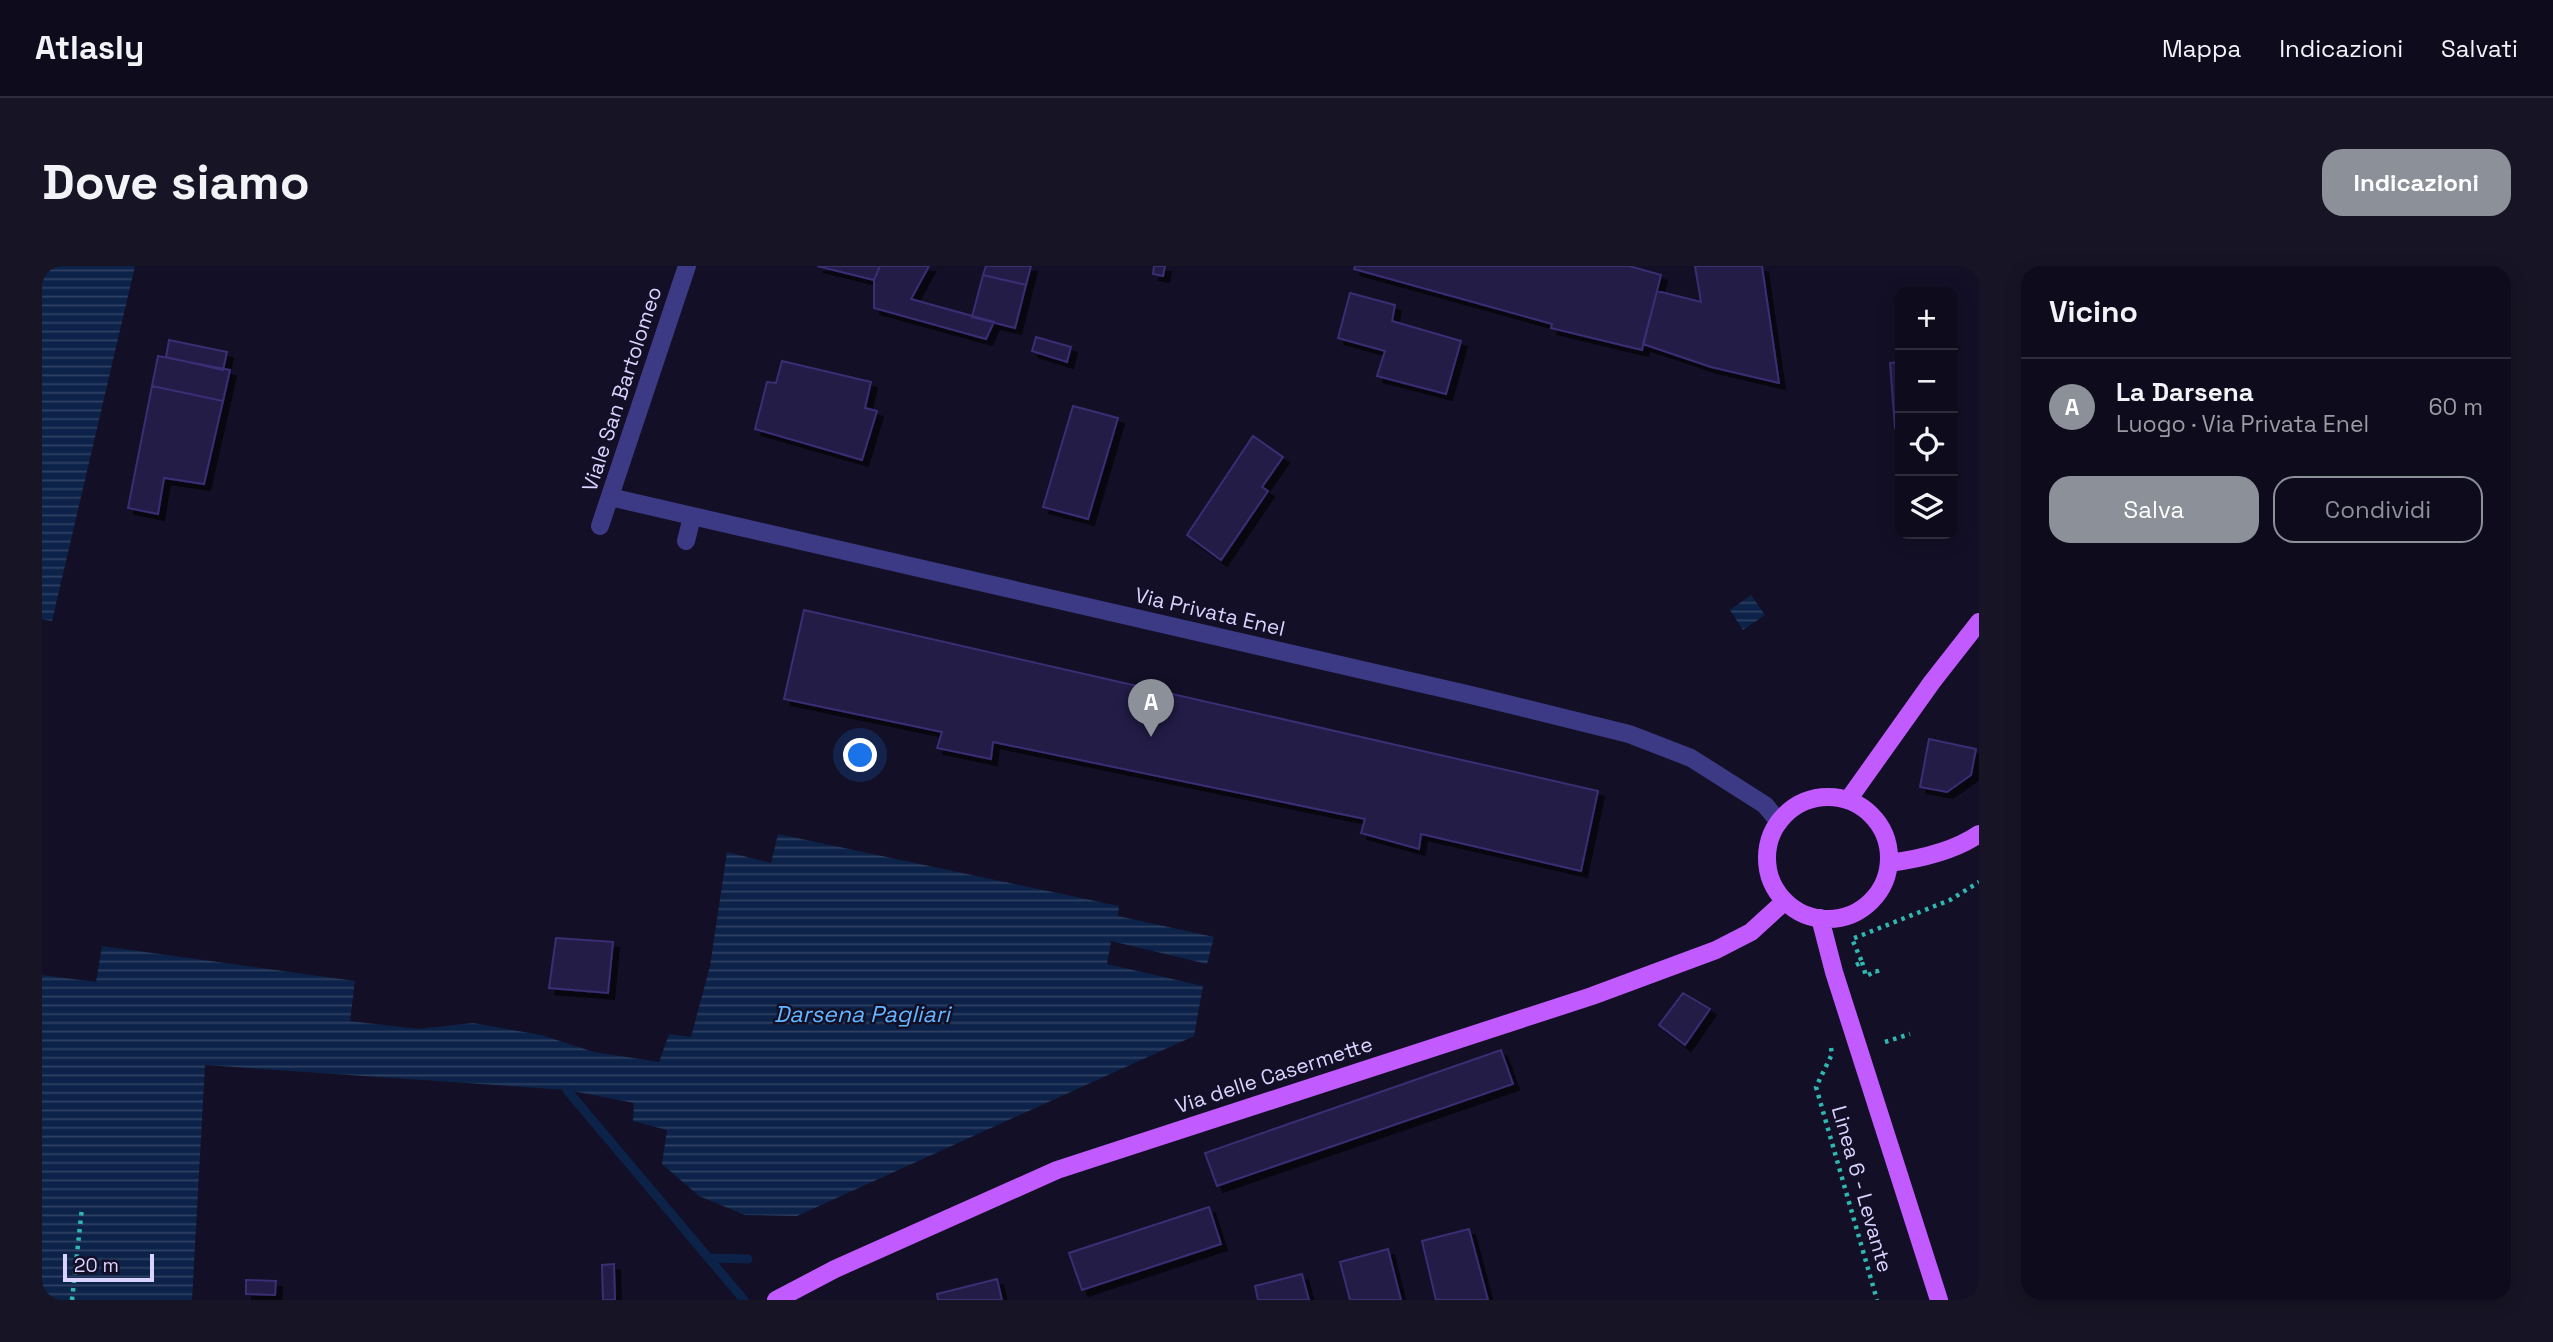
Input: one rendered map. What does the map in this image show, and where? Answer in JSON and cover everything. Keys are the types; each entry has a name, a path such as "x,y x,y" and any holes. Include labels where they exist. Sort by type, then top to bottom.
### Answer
{"main road":[{"path":"1848,800 1932,682 1979,622"},
{"path":"1829,797 1848,800 1866,810 1880,825 1887,844 1889,863 1884,882 1874,899 1858,911 1840,918 1820,918 1801,913 1786,901 1768,871 1769,845 1779,822 1793,808 1810,800 1829,797"},
{"path":"1889,863 1929,856 1965,844 1979,834"},
{"name":"Via delle Casermette","path":"776,1300 835,1269 1057,1170 1584,997 1716,950 1751,932 1786,901"},
{"path":"1820,918 1834,972 1939,1300"}],"street":[{"name":"Viale San Bartolomeo","path":"600,526 687,266"},
{"name":"Via Privata Enel","path":"610,497 1471,695 1629,734 1697,762 1765,805 1779,822"},
{"path":"686,541 692,517"}],"path":[{"path":"1878,975 1877,971 1866,976 1852,939 1950,900 1979,882"},
{"path":"1854,966 1862,962"},
{"path":"1893,1032 1894,1039"},
{"path":"1885,1042 1910,1034"},
{"name":"Linea 6 - Levante","path":"1831,1047 1832,1054 1816,1087 1877,1300"},
{"path":"72,1300 82,1208"}],"water":[{"path":"42,266 135,266 52,621 42,619"},
{"path":"1751,595 1765,615 1743,630 1730,610"},
{"name":"Darsena Pagliari","path":"778,834 1119,906 1118,916 1214,937 1207,964 1111,941 1107,964 1203,986 1194,1036 797,1216 745,1215 699,1196 662,1164 667,1130 633,1121 634,1103 567,1090 205,1065 192,1300 42,1300 42,975 96,982 102,946 355,981 350,1021 418,1029 473,1023 541,1035 594,1052 659,1062 669,1034 691,1037 710,966 727,852 771,863"}],"building":[{"path":"817,266 880,266 874,280"},
{"path":"880,266 929,266 911,299 994,322 986,339 874,308 874,280"},
{"path":"986,266 1031,266 1026,285 983,275"},
{"path":"1154,266 1165,266 1163,276 1153,274"},
{"path":"1355,266 1629,266 1661,275 1642,350 1551,328 1552,324 1354,269"},
{"path":"1695,266 1762,266 1779,383 1711,367 1643,344 1657,291 1701,302"},
{"path":"983,275 1026,285 1015,328 972,317"},
{"path":"1350,293 1395,305 1392,321 1461,341 1446,394 1377,376 1385,351 1338,338"},
{"path":"1036,337 1071,347 1067,362 1032,351"},
{"path":"169,340 227,352 223,370 166,357"},
{"path":"158,356 230,370 223,401 152,386"},
{"path":"782,361 871,382 865,408 877,411 862,460 755,429 767,382 776,383"},
{"path":"1895,362 1895,428 1890,363"},
{"path":"152,386 223,401 204,484 164,478 158,514 128,508"},
{"path":"1073,406 1118,418 1088,519 1043,507"},
{"path":"1253,436 1283,457 1262,487 1268,491 1221,560 1187,535"},
{"path":"804,610 1598,791 1581,871 1421,834 1419,849 1361,833 1365,819 993,742 991,759 937,748 942,732 784,699"},
{"path":"1929,739 1976,749 1971,775 1947,792 1920,787"},
{"path":"556,938 613,942 608,993 549,988"},
{"path":"1683,993 1710,1009 1685,1045 1659,1025"},
{"path":"1501,1050 1513,1084 1217,1186 1205,1153"},
{"path":"1209,1207 1221,1244 1082,1290 1069,1253"},
{"path":"1469,1229 1488,1300 1436,1300 1422,1241"},
{"path":"1388,1249 1401,1300 1350,1300 1340,1262"},
{"path":"614,1264 615,1300 603,1300 602,1265"},
{"path":"1302,1274 1309,1300 1258,1300 1255,1286"},
{"path":"997,1279 1002,1300 938,1300 937,1294"},
{"path":"246,1280 276,1281 275,1295 246,1294"}],"waterway":[{"path":"567,1090 744,1300"},
{"path":"711,1258 748,1259"}],"place":[{"name":"La Darsena","path":"1151,737"}]}
